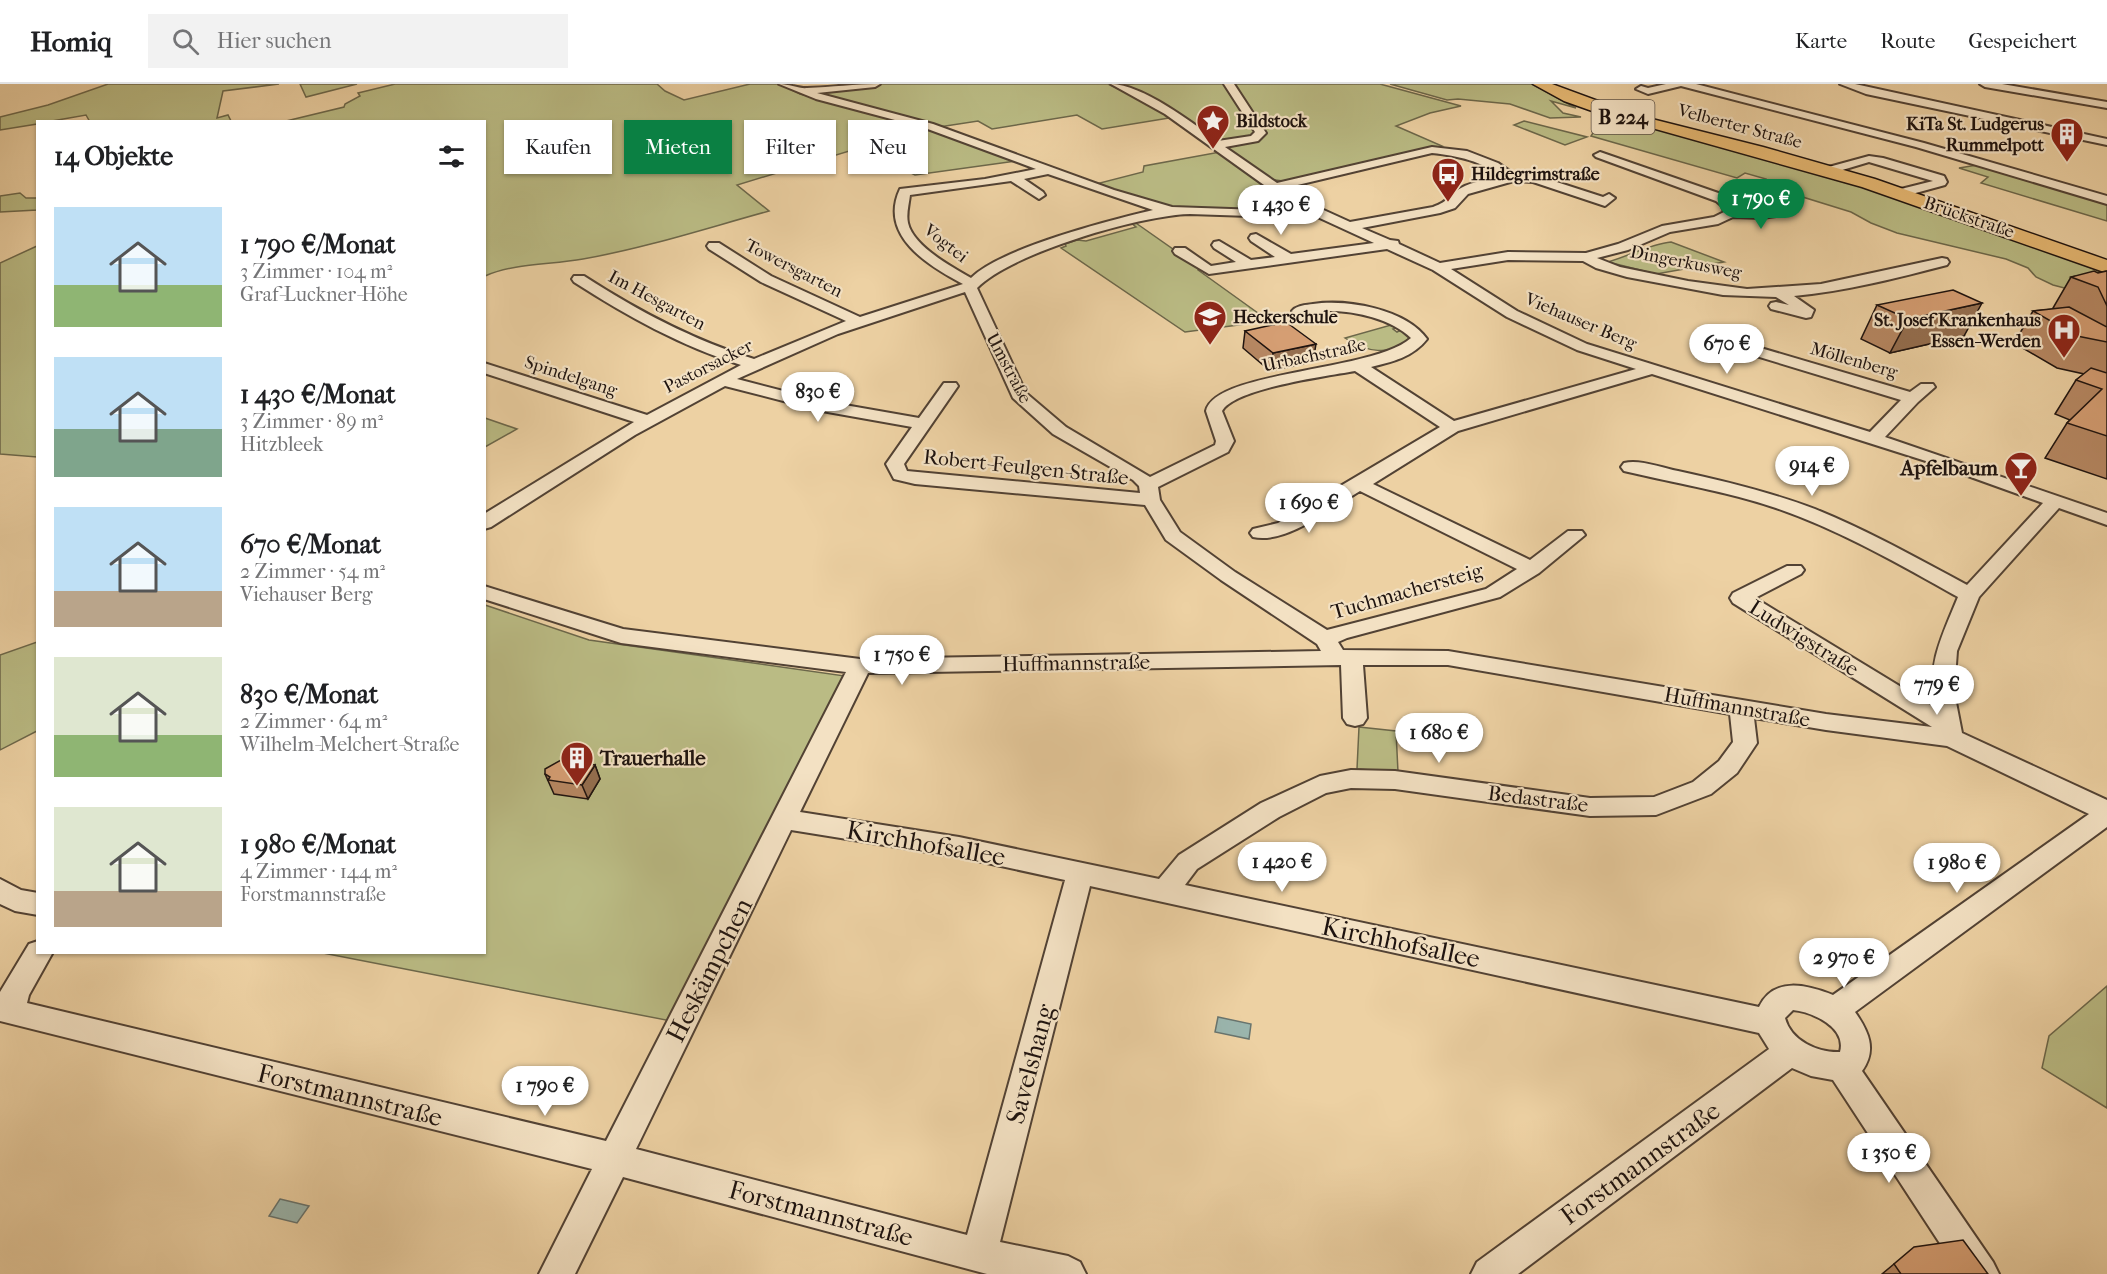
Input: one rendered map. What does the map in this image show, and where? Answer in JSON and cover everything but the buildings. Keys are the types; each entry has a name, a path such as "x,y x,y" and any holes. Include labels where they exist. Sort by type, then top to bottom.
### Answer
{"main road":[{"name":"Velberter Straße","path":"1540,84 1586,105 1621,116 1731,142 1829,170"},
{"name":"Brückstraße","path":"1829,170 1901,193 2107,267"}],"street":[{"path":"784,84 824,100 928,126 1046,171 1135,202 1172,211"},
{"path":"802,92 875,84"},
{"name":"Viehauser Berg","path":"1116,84 1169,112 1275,187 1313,210 1393,244 1438,267 1512,314 1582,347 1873,439 2107,519"},
{"path":"1215,145 1248,140 1261,133 1229,84"},
{"path":"1641,89 1648,91 1679,84"},
{"path":"1684,84 1930,148 2107,200"},
{"path":"1845,84 1866,91 2107,142"},
{"path":"1985,84 2107,104"},
{"path":"2054,84 2107,104"},
{"path":"1443,150 1442,148 1467,140"},
{"path":"1275,187 1432,150 1463,153 1505,171 1510,177"},
{"path":"1600,155 1720,198 1728,204 1731,213"},
{"path":"1829,170 1869,159 1879,160 1940,179 1941,182 1901,193"},
{"name":"Vogtei","path":"970,285 924,253 904,231 901,217 904,192 1046,171"},
{"path":"1013,177 1039,195"},
{"path":"1350,226 1436,210 1451,205 1464,191 1508,180 1510,177 1534,179 1605,202 1609,198"},
{"path":"970,285 1003,264 1095,229 1132,218 1172,211 1278,214 1313,210"},
{"path":"1438,267 1508,256 1586,257 1623,247 1667,229 1718,220 1731,213 1762,214 1790,210"},
{"path":"1256,238 1290,260"},
{"path":"1180,251 1209,270 1393,244"},
{"path":"1219,245 1249,265"},
{"name":"Towersgarten","path":"714,246 766,279 857,321"},
{"name":"Dingerkusweg","path":"1586,257 1619,269 1712,290 1778,300 1942,262"},
{"name":"Im Hesgarten","path":"579,279 631,312 667,330 753,364"},
{"name":"Pastorsacker","path":"486,522 646,420 753,364 857,321 970,285"},
{"name":"Umstraße","path":"970,285 1019,394 1031,410 1046,422 1139,476 1173,536 1338,652"},
{"name":"Urbachstraße","path":"1149,493 1222,448 1226,441 1214,411 1215,406 1222,400 1248,389 1358,366 1399,354 1419,339 1417,335 1391,321 1353,308 1330,307 1299,311"},
{"name":"Möllenberg","path":"1715,339 1912,398"},
{"path":"1358,366 1452,427"},
{"name":"Spindelgang","path":"486,369 646,420"},
{"path":"1260,533 1284,528 1452,427 1650,370"},
{"path":"722,380 792,400 877,418 924,424 950,386"},
{"name":"Möllenberg","path":"1873,439 1912,398 1927,387"},
{"name":"Robert-Feulgen-Straße","path":"924,424 896,464 898,472 904,477 1149,493"},
{"path":"1630,467 1755,496 1830,523 1909,561 1969,595"},
{"name":"Tuchmachersteig","path":"1359,484 1532,569"},
{"path":"1951,733 1943,692 1946,651 1969,595 2056,500"},
{"name":"Tuchmachersteig","path":"1338,652 1339,633 1493,593 1532,569 1575,535"},
{"name":"Ludwigstraße","path":"1794,570 1740,598 1951,733"},
{"name":"Huffmannstraße","path":"486,593 621,636 860,666 1338,652 1448,658 1826,722 1951,733 2107,813"},
{"path":"1338,652 1355,717"},
{"name":"Heskämpchen","path":"557,1274 860,666"},
{"name":"Bedastraße","path":"1165,891 1188,862 1270,810 1320,785 1351,778 1395,780 1590,807 1656,806 1702,788 1728,767 1745,743 1741,707"},
{"path":"1834,1011 2107,813"},
{"name":"Kirchhofsallee","path":"784,819 959,846 1770,1022"},
{"name":"Savelshang","path":"979,1255 1080,874"},
{"path":"0,890 15,900 36,904"},
{"name":"Forstmannstraße","path":"38,954 15,992 10,1012 614,1160 979,1255 1068,1274"},
{"path":"1788,997 1802,997 1834,1011 1850,1027 1857,1045 1850,1061 1841,1066 1825,1066 1808,1061 1791,1051 1774,1032 1770,1022 1770,1011 1777,1002 1788,997"},
{"name":"Forstmannstraße","path":"1489,1274 1791,1051"},
{"path":"1841,1066 1981,1274"}],"green space":[{"path":"108,84 279,84 223,91 217,118 228,115 230,120 89,120 86,115 58,120 36,120 36,124 0,130 0,117 48,105"},
{"path":"300,84 357,84 306,97"},
{"path":"395,84 657,84 665,91 684,100 750,84 780,84 800,94 901,120 848,120 848,151 836,155 836,120 744,120 744,174 773,174 737,185 769,211 630,249 571,261 508,269 486,276 486,120 290,120 344,107 345,104 360,96 358,93"},
{"path":"864,84 1108,84 1157,107 1169,118 1102,129 1077,115 992,129 978,121 939,127 928,124 928,120 913,120 799,90"},
{"path":"1380,84 1461,106 1430,113 1396,126 1442,146 1283,181 1268,179 1166,106 1123,85"},
{"path":"1390,84 1532,84 1576,108 1551,101 1563,113 1581,117 1550,118 1510,104 1447,100"},
{"path":"1524,121 1587,137 1565,145 1514,125"},
{"path":"1622,123 1684,135 1807,167 1929,207 2107,274 2072,290 2053,285 2036,277 2028,268 2006,259 1897,233 1851,212 1764,185 1766,179 1745,173 1737,178 1591,136 1598,125"},
{"path":"928,128 1016,161 928,173"},
{"path":"1220,152 1281,193 1292,204 1285,210 1174,210 1092,185 1143,172 1144,166"},
{"path":"1977,165 2107,203 2107,221 1981,183 1988,177 1959,168"},
{"path":"20,193 26,198 36,198 36,210 0,212 0,196"},
{"path":"1133,221 1200,268 1198,270 1269,321 1185,332 1061,248 1077,240 1086,241 1136,227 1130,222"},
{"path":"1671,242 1724,262 1656,274 1608,262 1647,248"},
{"path":"36,246 36,457 0,454 0,263"},
{"path":"1391,325 1396,328 1393,329 1397,332 1401,330 1407,333 1409,338 1394,348 1369,349 1345,338"},
{"path":"486,418 517,429 486,446"},
{"path":"486,605 589,640 845,676 671,1021 328,954 486,954"},
{"path":"36,642 36,732 0,750 0,655"},
{"path":"1359,727 1396,731 1398,772 1357,769"},
{"path":"2107,986 2107,1108 2042,1068 2049,1036"}],"water":[{"path":"1218,1017 1251,1024 1249,1039 1215,1032"},
{"path":"280,1199 309,1206 297,1223 269,1216"}],"place":[{"name":"Bildstock","path":"1213,150"},
{"name":"KiTa St. Ludgerus Rummelpott","path":"2067,163"},
{"name":"Hildegrimstraße","path":"1448,203"},
{"name":"Heckerschule","path":"1210,346"},
{"name":"St. Josef Krankenhaus Essen-Werden","path":"2064,359"},
{"name":"Apfelbaum","path":"2021,497"},
{"name":"Trauerhalle","path":"577,787"}]}
